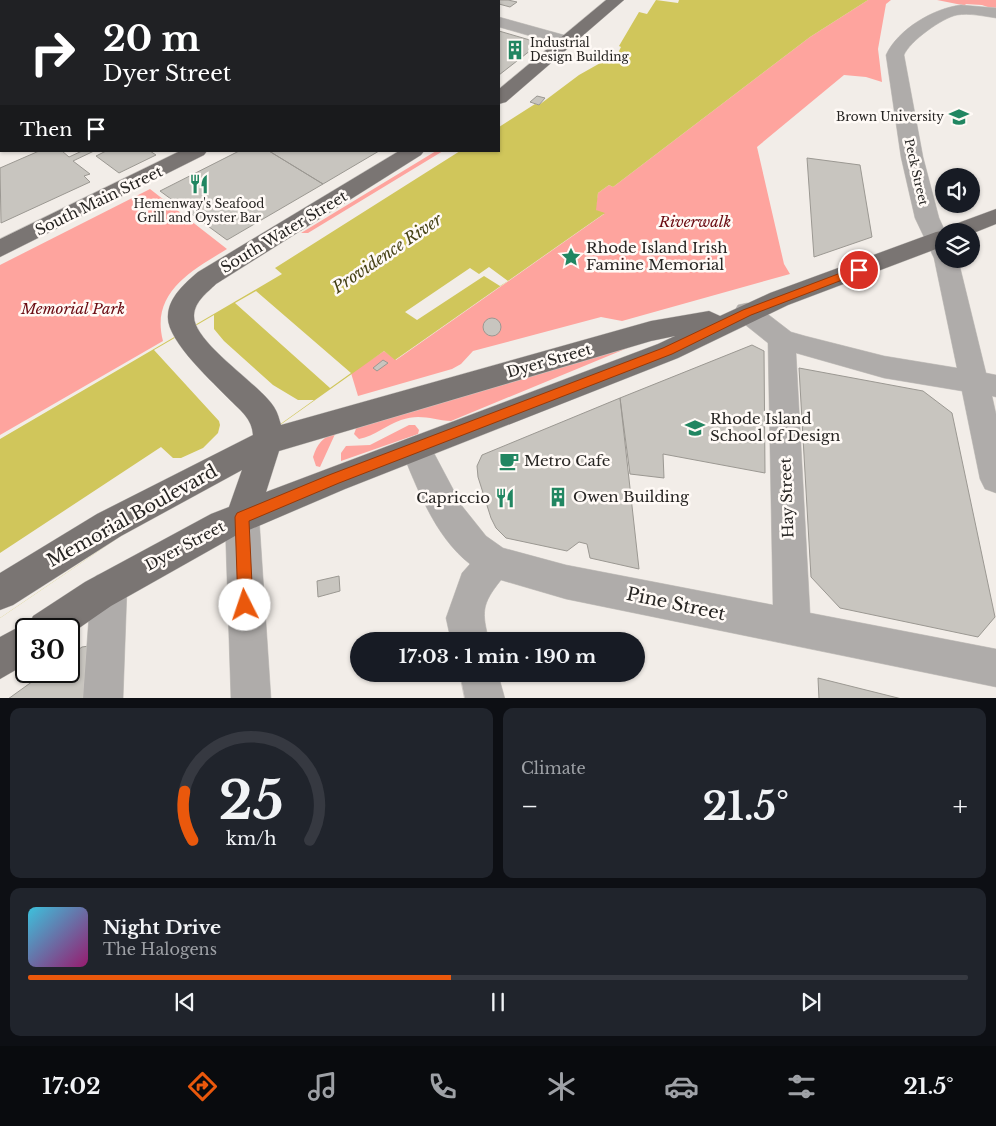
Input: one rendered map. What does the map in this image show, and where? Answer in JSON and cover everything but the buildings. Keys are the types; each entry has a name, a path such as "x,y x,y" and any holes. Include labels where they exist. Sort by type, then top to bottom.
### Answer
{"main road":[{"path":"501,94 616,0"},
{"name":"South Main Street","path":"0,249 195,152"},
{"name":"South Water Street","path":"267,437 263,414 183,332 181,312 184,302 207,278 412,152"},
{"name":"Dyer Street","path":"980,225 996,216"},
{"name":"Dyer Street","path":"103,591 201,536 334,479 668,351 747,312 935,248"},
{"name":"Dyer Street","path":"267,437 650,331 747,312"},
{"path":"242,517 267,437"},
{"name":"Memorial Boulevard","path":"0,593 109,525 267,437"},
{"path":"62,618 103,591"},
{"path":"0,660 15,650"}],"street":[{"name":"Peck Street","path":"935,229 927,218 912,157 895,55 904,41 943,13 960,10 996,14"},
{"path":"500,22 566,41"},
{"name":"Peck Street","path":"953,268 984,384 996,479"},
{"path":"747,312 782,339 884,367 984,384"},
{"name":"Hay Street","path":"782,339 792,627"},
{"name":"Pine Street","path":"416,449 450,517 474,547 494,562 566,582 996,668"},
{"path":"242,517 251,698"},
{"path":"468,632 464,618 475,585 494,562"},
{"path":"103,591 103,698"},
{"path":"481,682 485,698"}],"green space":[{"name":"Riverwalk","path":"868,0 891,0 886,4 878,49 882,82 866,77 844,75 757,147 784,264 790,274 622,321 601,317 473,351 461,364 452,369 358,396 351,373 384,351 396,360 604,214 595,210 598,193 609,185 613,187 810,37"},
{"path":"937,0 996,0 996,10 982,5 965,4 967,6"},
{"path":"434,152 441,152 308,233 301,233"},
{"name":"Memorial Park","path":"150,189 227,249 188,274 177,284 163,309 161,324 163,341 0,435 0,265"},
{"path":"630,347 451,421 414,417 396,422 365,438 359,439 354,434 357,426"},
{"path":"409,425 415,425 419,430 418,434 341,461 341,453 346,446 370,445"},
{"path":"336,432 320,467 316,466 313,457 316,448 327,436"}],"water":[{"name":"Providence River","path":"656,0 678,3 679,0 868,0 810,37 613,187 609,185 598,193 596,210 605,213 395,360 384,351 190,489 0,618 0,439 282,274 275,268 458,152 500,152 500,126 535,104 539,105 579,75 618,53 621,47 619,46 639,12 647,14"}],"pier":[{"path":"489,267 508,281 500,286 484,276 417,320 405,312 470,268 479,274"},
{"path":"256,291 351,373 330,388 235,303"},
{"path":"214,315 214,329 224,341 273,385 298,400 314,400 190,489 0,618 0,553 161,447 173,458 181,458 203,448 218,433 219,421 154,350"}],"place":[{"name":"Industrial Design Building","path":"515,50"},
{"name":"Brown University","path":"959,117"},
{"name":"Hemenway's Seafood Grill and Oyster Bar","path":"199,184"},
{"name":"Rhode Island Irish Famine Memorial","path":"571,257"},
{"name":"Rhode Island School of Design","path":"695,428"},
{"name":"Metro Cafe","path":"509,461"},
{"name":"Owen Building","path":"558,497"},
{"name":"Capriccio","path":"505,498"}],"route":[{"path":"245,605 242,517 334,479 668,351 747,312 859,270"}]}
